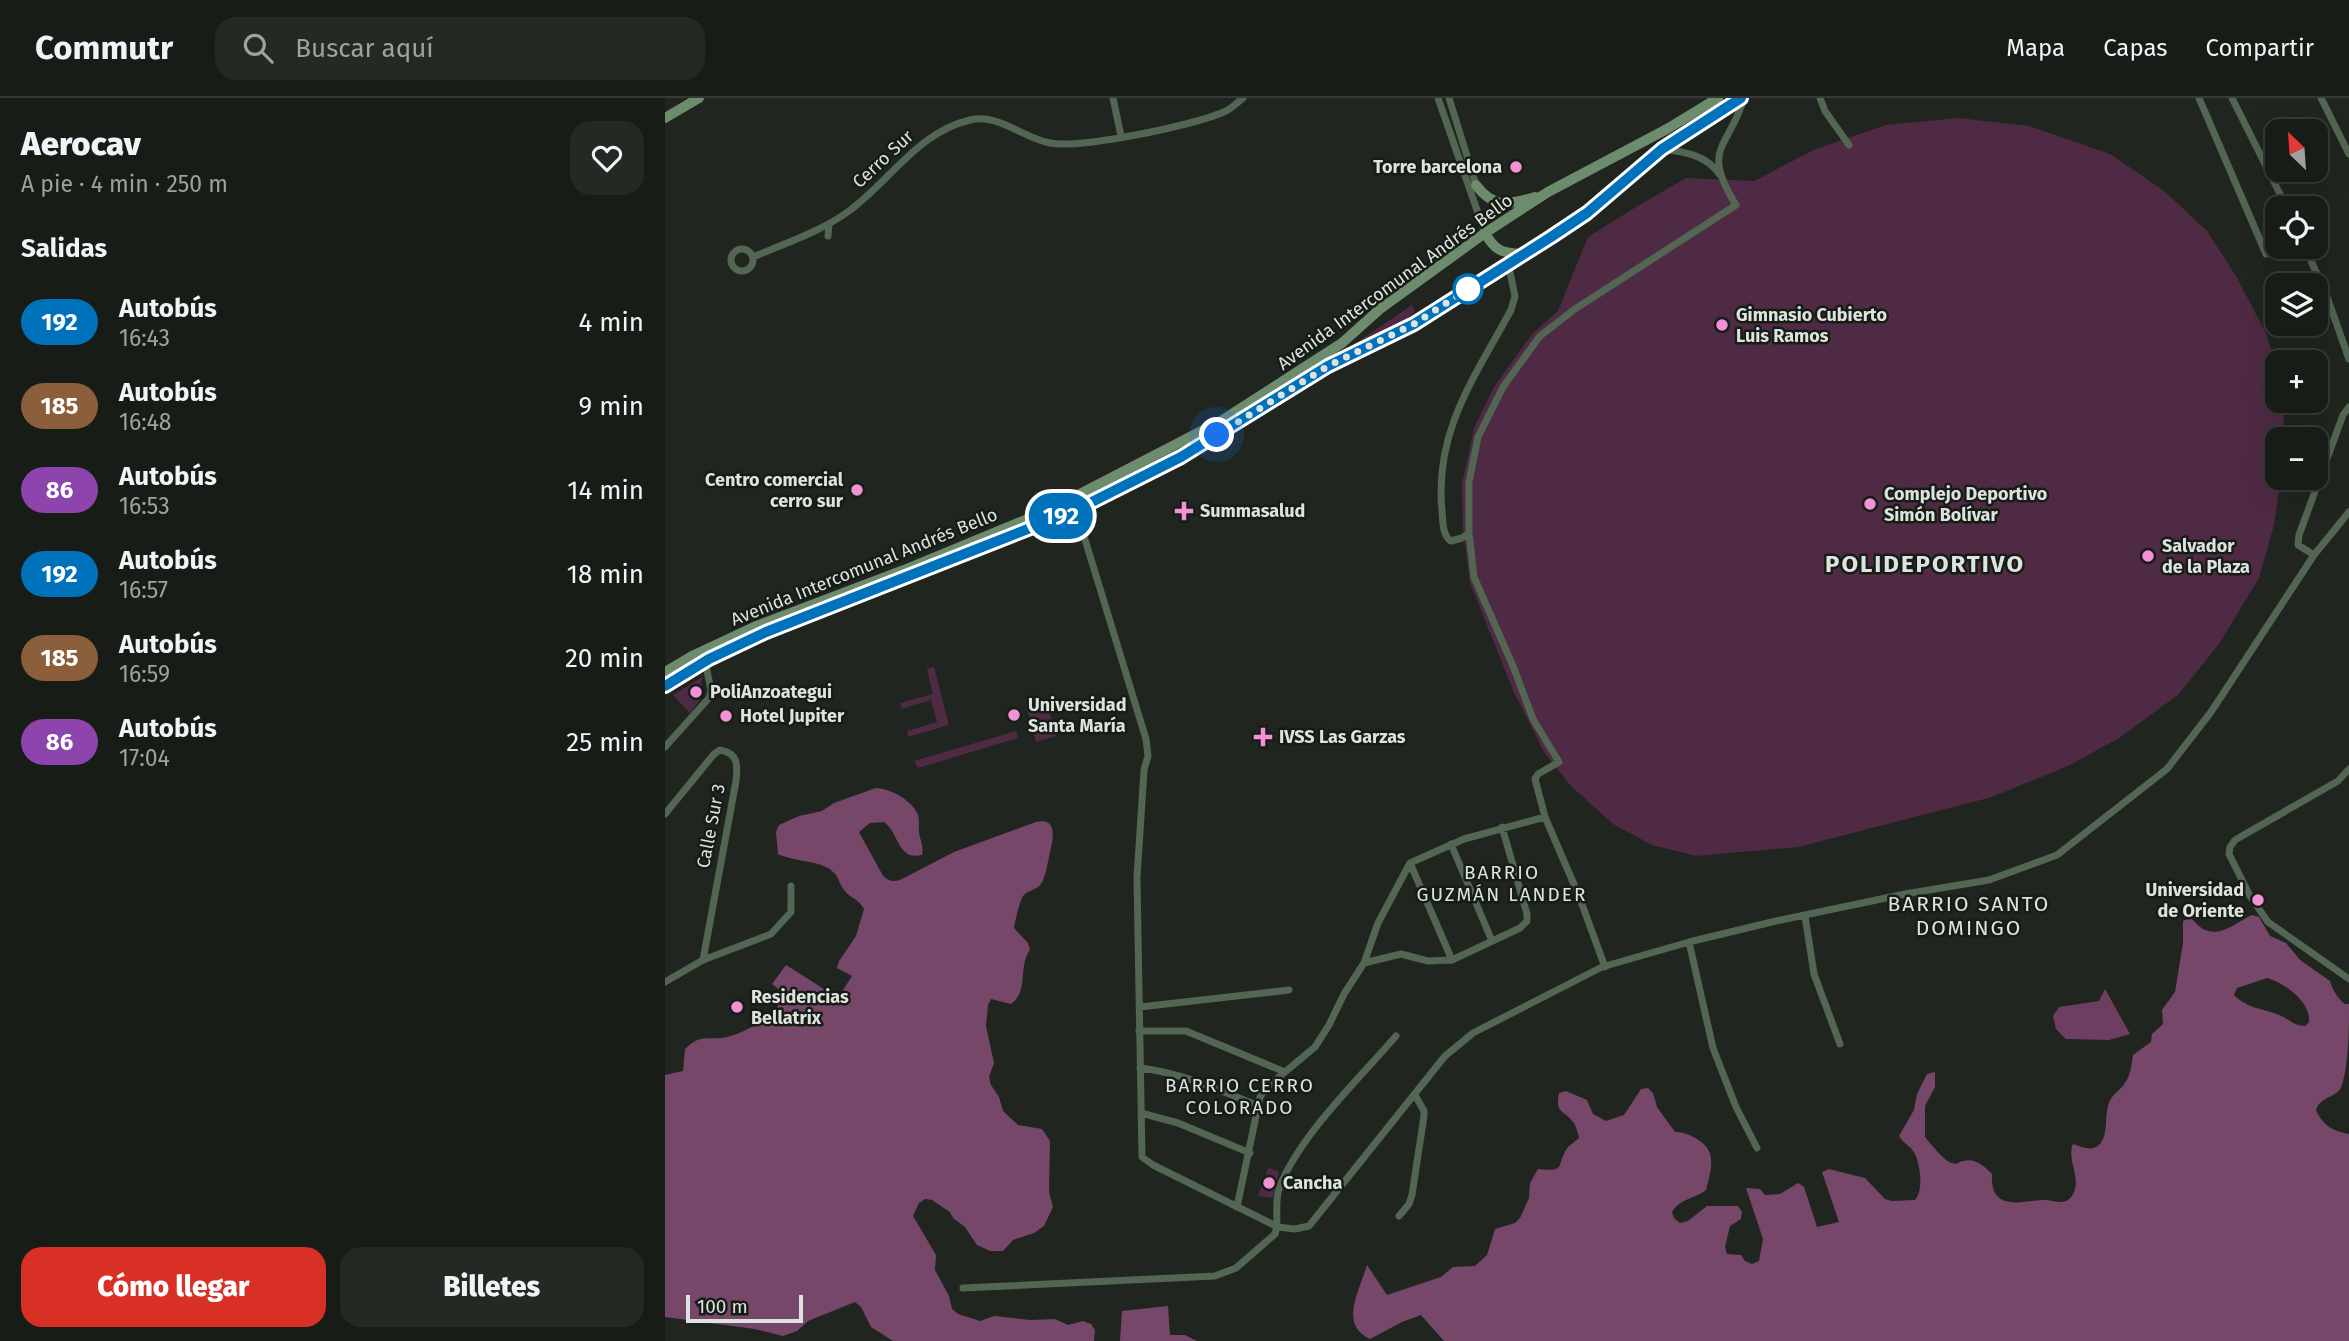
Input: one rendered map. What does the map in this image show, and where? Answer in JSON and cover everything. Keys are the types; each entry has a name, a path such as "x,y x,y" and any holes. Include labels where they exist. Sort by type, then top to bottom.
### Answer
{"main road":[{"path":"665,118 699,98"},
{"name":"Avenida Intercomunal Andrés Bello","path":"666,670 746,630 904,570 1048,510 1221,421 1342,343 1380,309 1485,233 1548,192 1667,129 1718,98"},
{"name":"Avenida Intercomunal Andrés Bello","path":"665,686 705,661 778,627 1076,510 1181,457 1328,366 1414,324 1587,213 1662,149 1743,98"},
{"path":"1476,185 1487,197 1498,203 1511,204 1548,192"},
{"path":"1485,233 1492,246 1506,253 1523,254"}],"street":[{"path":"1113,98 1121,136"},
{"name":"Cerro Sur","path":"753,257 829,224 872,193 927,139 951,125 973,119 989,119 1029,138 1067,145 1171,127 1227,111 1243,98"},
{"path":"1438,98 1485,233"},
{"path":"1449,98 1476,185"},
{"path":"1720,176 1720,148 1740,111 1743,98"},
{"path":"1821,98 1825,111 1849,145"},
{"path":"2199,98 2265,252"},
{"path":"2232,98 2281,196"},
{"path":"2321,98 2349,154"},
{"path":"1605,967 1579,896 1545,817 1535,779 1538,774 1559,762 1533,719 1474,578 1469,533 1469,482 1478,437 1503,387 1540,336 1736,205 1714,166 1705,159 1686,152 1662,149"},
{"path":"828,236 829,224"},
{"path":"2310,259 2349,359"},
{"path":"1469,533 1457,540 1451,541 1446,537 1440,495 1442,462 1448,432 1458,408 1511,310 1515,296 1508,263"},
{"path":"2313,555 2301,548 2299,535 2343,415 2349,407"},
{"path":"1076,510 1146,739 1137,878 1140,1151 1146,1161 1237,1207 1278,1227 1295,1229 1309,1226 1445,1056 1473,1033 1605,967 1689,942 1905,894 1989,880 2057,855 2167,769 2211,712 2313,555 2349,512"},
{"path":"665,747 709,698 711,690 705,661"},
{"name":"Calle Sur 3","path":"665,814 714,754 720,750 727,751 734,757 738,765 736,781 703,960"},
{"path":"2349,769 2338,781 2235,840 2229,855 2267,922 2349,979"},
{"path":"1237,1207 1260,1097 1267,1087 1315,1047 1364,963 1378,923 1410,863 1451,844 1545,817"},
{"path":"1364,963 1401,954 1428,961 1452,960 1520,928 1527,921 1527,914 1503,827"},
{"path":"1451,844 1492,941"},
{"path":"1410,863 1452,960"},
{"path":"665,982 703,960 778,929 790,912 791,886"},
{"path":"1805,916 1815,974 1840,1044"},
{"path":"1689,942 1713,1048 1736,1107 1757,1148"},
{"path":"1140,1007 1289,990"},
{"path":"1139,1031 1186,1031 1285,1072"},
{"path":"963,1288 1215,1276 1236,1268 1270,1240 1278,1227 1275,1211 1278,1190 1289,1165 1305,1141 1397,1036"},
{"path":"1140,1068 1162,1070 1191,1078 1259,1106"},
{"path":"1399,1216 1409,1205 1412,1195 1424,1116 1415,1095"},
{"path":"1141,1113 1178,1123 1250,1153"}],"shaded area":[{"name":"Complejo Deportivo Simón Bolívar","path":"1958,118 2029,126 2110,154 2163,190 2207,231 2236,276 2267,336 2271,350 2265,350 2265,413 2284,413 2283,427 2265,427 2265,490 2279,490 2274,525 2259,578 2219,644 2178,695 2119,738 2068,766 1992,797 1798,847 1696,856 1652,845 1613,824 1570,785 1544,752 1513,690 1470,583 1463,529 1462,484 1474,428 1494,387 1532,334 1558,311 1588,237 1686,178 1754,181 1816,149 1886,125"},
{"path":"1412,305 1415,312 1390,332 1356,348 1353,345"},
{"path":"934,667 949,725 908,737 907,731 937,722 931,700 902,709 900,703 933,694 927,669"},
{"path":"702,677 700,700 690,713 673,695"},
{"path":"1047,703 1056,736 1036,742 1027,708"},
{"path":"1016,731 1018,738 918,768 914,761"},
{"path":"876,788 900,796 911,805 919,817 922,855 914,856 903,850 884,822 870,823 859,832 882,874 890,880 900,880 954,852 1036,822 1049,823 1053,832 1044,878 1039,886 1023,896 1014,928 1028,943 1030,950 1026,956 1020,993 1011,1004 991,999 986,1026 994,1063 989,1077 1003,1111 1018,1125 1042,1129 1050,1141 1049,1192 1053,1207 1044,1226 1034,1233 1013,1240 1003,1251 990,1251 977,1245 965,1227 953,1218 950,1212 932,1200 925,1199 919,1203 913,1216 936,1255 935,1270 949,1296 952,1309 958,1314 980,1321 994,1316 1031,1320 1055,1319 1068,1325 1083,1321 1091,1324 1095,1330 1094,1341 893,1341 871,1327 861,1307 855,1302 808,1321 797,1331 783,1336 755,1329 665,1317 665,1075 683,1071 685,1049 696,1041 733,1035 777,1010 781,991 772,984 786,965 838,998 852,976 837,968 839,961 856,936 864,909 846,893 836,875 827,867 778,854 776,832 779,825 799,816 822,811 834,803"},
{"path":"2252,915 2259,917 2270,936 2286,943 2300,960 2330,981 2340,999 2349,1004 2349,1036 2344,1079 2341,1088 2321,1102 2316,1110 2329,1127 2349,1134 2349,1341 1444,1341 1421,1315 1370,1339 1360,1333 1355,1325 1353,1316 1356,1295 1367,1265 1387,1295 1441,1277 1453,1267 1475,1266 1487,1255 1495,1229 1515,1223 1520,1218 1529,1198 1530,1183 1538,1169 1557,1169 1567,1148 1579,1138 1574,1123 1558,1105 1559,1093 1566,1091 1587,1100 1593,1114 1606,1121 1624,1115 1641,1089 1648,1088 1653,1093 1657,1107 1675,1132 1697,1139 1704,1144 1710,1155 1711,1168 1706,1190 1675,1207 1672,1212 1674,1218 1680,1223 1688,1221 1707,1206 1738,1206 1742,1212 1741,1219 1730,1226 1725,1247 1727,1254 1741,1255 1745,1261 1752,1264 1759,1261 1763,1239 1746,1188 1760,1189 1765,1195 1780,1194 1798,1183 1804,1187 1817,1227 1839,1222 1822,1172 1829,1169 1865,1178 1885,1199 1915,1200 1920,1184 1918,1164 1913,1151 1899,1136 1914,1110 1917,1094 1927,1074 1935,1072 1935,1087 1925,1106 1925,1137 1942,1156 1954,1164 1971,1161 1982,1166 1992,1174 1996,1194 2007,1202 2066,1201 2072,1196 2076,1183 2071,1157 2073,1144 2090,1149 2102,1141 2109,1103 2128,1078 2133,1055 2151,1042 2152,1034 2163,1024 2162,1010 2175,992 2183,943 2183,921 2190,918 2203,929 2216,932","holes":["2267,978 2289,989 2306,1007 2309,1022 2305,1026 2250,1006 2234,995 2237,988"]},
{"path":"2105,989 2130,1034 2109,1040 2066,1039 2056,1029 2053,1016 2059,1007 2099,1001"},
{"name":"Cancha","path":"1268,1168 1279,1171 1273,1198 1258,1196"},
{"path":"1168,1306 1170,1335 1185,1335 1197,1341 1120,1341 1122,1311"}],"bus line":[{"name":"192","path":"665,686 709,659 766,632 1076,510 1181,457 1328,366 1414,324 1551,237 1587,213 1662,149 1741,98"}],"place":[{"name":"Torre barcelona","path":"1516,167"},
{"name":"Gimnasio Cubierto Luis Ramos","path":"1722,325"},
{"name":"Centro comercial cerro sur","path":"857,490"},
{"name":"Complejo Deportivo Simón Bolívar","path":"1870,504"},
{"name":"Summasalud","path":"1184,511"},
{"name":"Salvador de la Plaza","path":"2148,556"},
{"name":"PoliAnzoategui","path":"696,692"},
{"name":"Universidad Santa María","path":"1014,715"},
{"name":"Hotel Jupiter","path":"726,716"},
{"name":"IVSS Las Garzas","path":"1263,737"},
{"name":"Universidad de Oriente","path":"2258,900"},
{"name":"Residencias Bellatrix","path":"737,1007"},
{"name":"Cancha","path":"1269,1183"}],"district":[{"name":"POLIDEPORTIVO","path":"1925,564"},
{"name":"BARRIO GUZMÁN LANDER","path":"1502,883"},
{"name":"BARRIO SANTO DOMINGO","path":"1969,916"},
{"name":"BARRIO CERRO COLORADO","path":"1240,1096"}],"route":[{"path":"1217,435 1328,366 1394,335 1468,289"}]}
